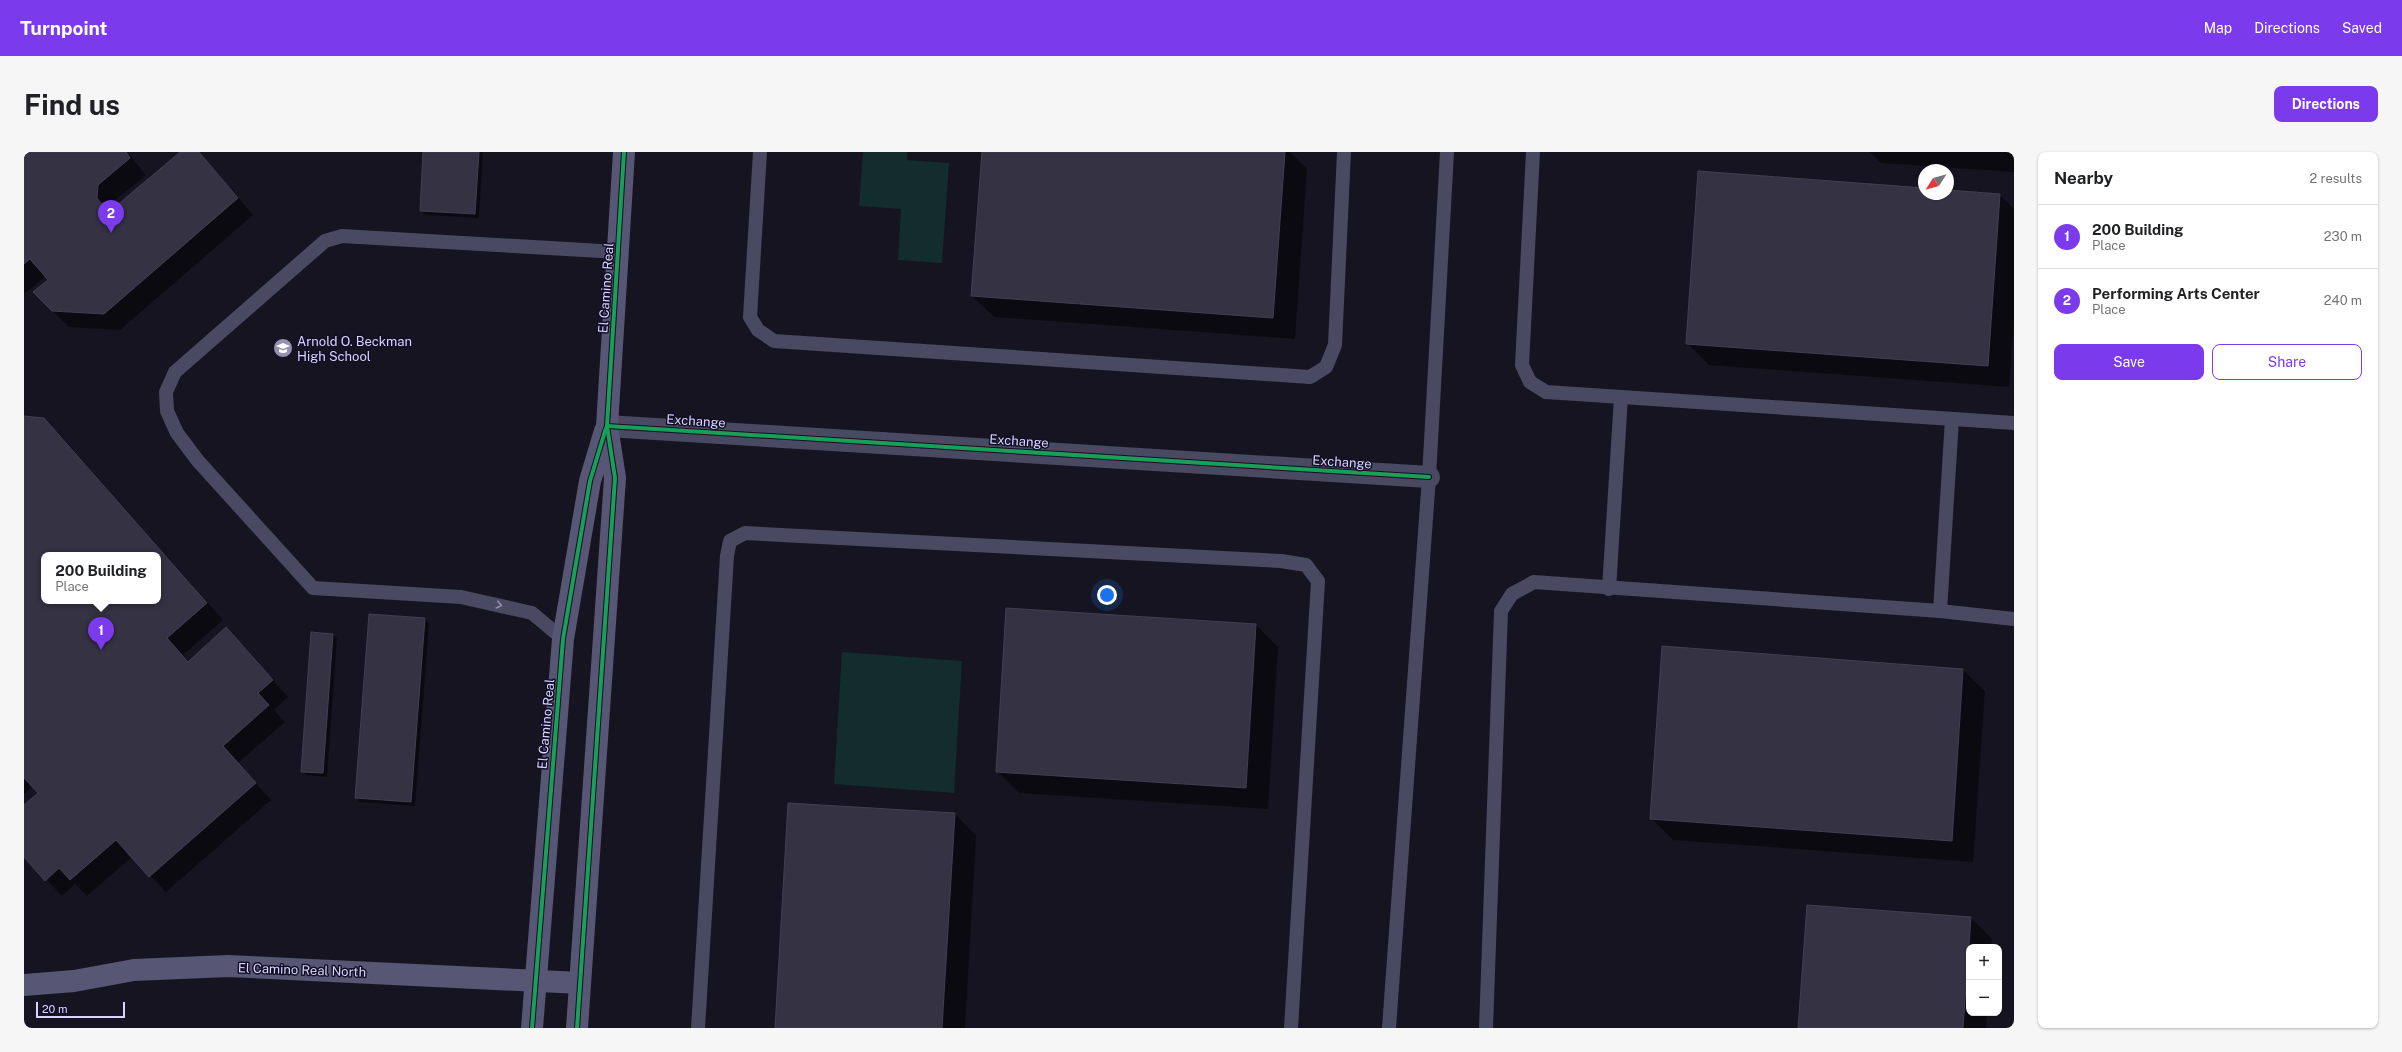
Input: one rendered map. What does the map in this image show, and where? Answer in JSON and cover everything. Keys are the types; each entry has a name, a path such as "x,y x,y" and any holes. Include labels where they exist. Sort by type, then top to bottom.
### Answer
{"street":[{"name":"El Camino Real","path":"577,1028 615,478 607,426 624,152"},
{"name":"El Camino Real","path":"532,1028 563,639 590,481 607,426"},
{"name":"Exchange","path":"607,426 1429,477"},
{"name":"El Camino Real North","path":"24,985 74,980 134,970 228,966 580,983"}],"lane":[{"path":"760,152 750,317 758,330 774,341 1310,376 1326,367 1335,345 1344,152"},
{"path":"1389,1028 1429,477 1447,152"},
{"path":"1533,152 1522,365 1530,382 1546,392 2014,423"},
{"path":"563,639 532,613 461,597 313,588 198,461 177,432 167,411 166,392 175,372 325,242 342,236 618,252"},
{"path":"1609,589 1621,397"},
{"path":"1940,611 1952,419"},
{"path":"698,1028 727,556 730,541 745,533 1281,561 1306,565 1318,581 1291,1028"},
{"path":"1486,1028 1502,611 1512,594 1534,582 1609,589 1940,611 2014,619"}],"green space":[{"path":"863,152 907,152 907,160 949,163 942,263 898,260 901,209 859,206"},
{"path":"842,652 962,661 954,793 834,784"}],"building":[{"path":"24,152 126,152 130,158 98,185 97,198 104,207 115,207 180,152 199,152 238,198 104,314 52,311 33,292 48,280 30,259 24,264"},
{"path":"423,152 479,152 475,214 420,211"},
{"path":"982,152 1285,152 1273,318 971,296"},
{"path":"1698,171 1918,188 1918,200 1954,200 1954,190 2000,194 1988,366 1686,344"},
{"path":"24,416 44,418 207,603 167,638 188,662 226,627 273,680 258,693 269,705 223,746 256,783 149,877 116,840 70,880 59,868 45,881 24,857 24,805 38,793 24,778"},
{"path":"1006,608 1256,624 1246,788 996,772"},
{"path":"369,614 425,618 411,802 355,798"},
{"path":"311,632 333,634 323,773 301,772"},
{"path":"1662,646 1963,669 1952,841 1650,819"},
{"path":"788,803 955,813 942,1028 775,1028"},
{"path":"1807,905 1971,917 1969,944 1966,944 1966,986 1963,1028 1798,1028"}],"cycle path":[{"path":"577,1028 615,478 607,426 624,152"},
{"path":"607,426 1429,477"},
{"path":"532,1028 563,639 590,481 606,428"}],"place":[{"name":"Performing Arts Center","path":"111,233"},
{"name":"Arnold O. Beckman High School","path":"283,348"},
{"name":"200 Building","path":"101,650"}]}
